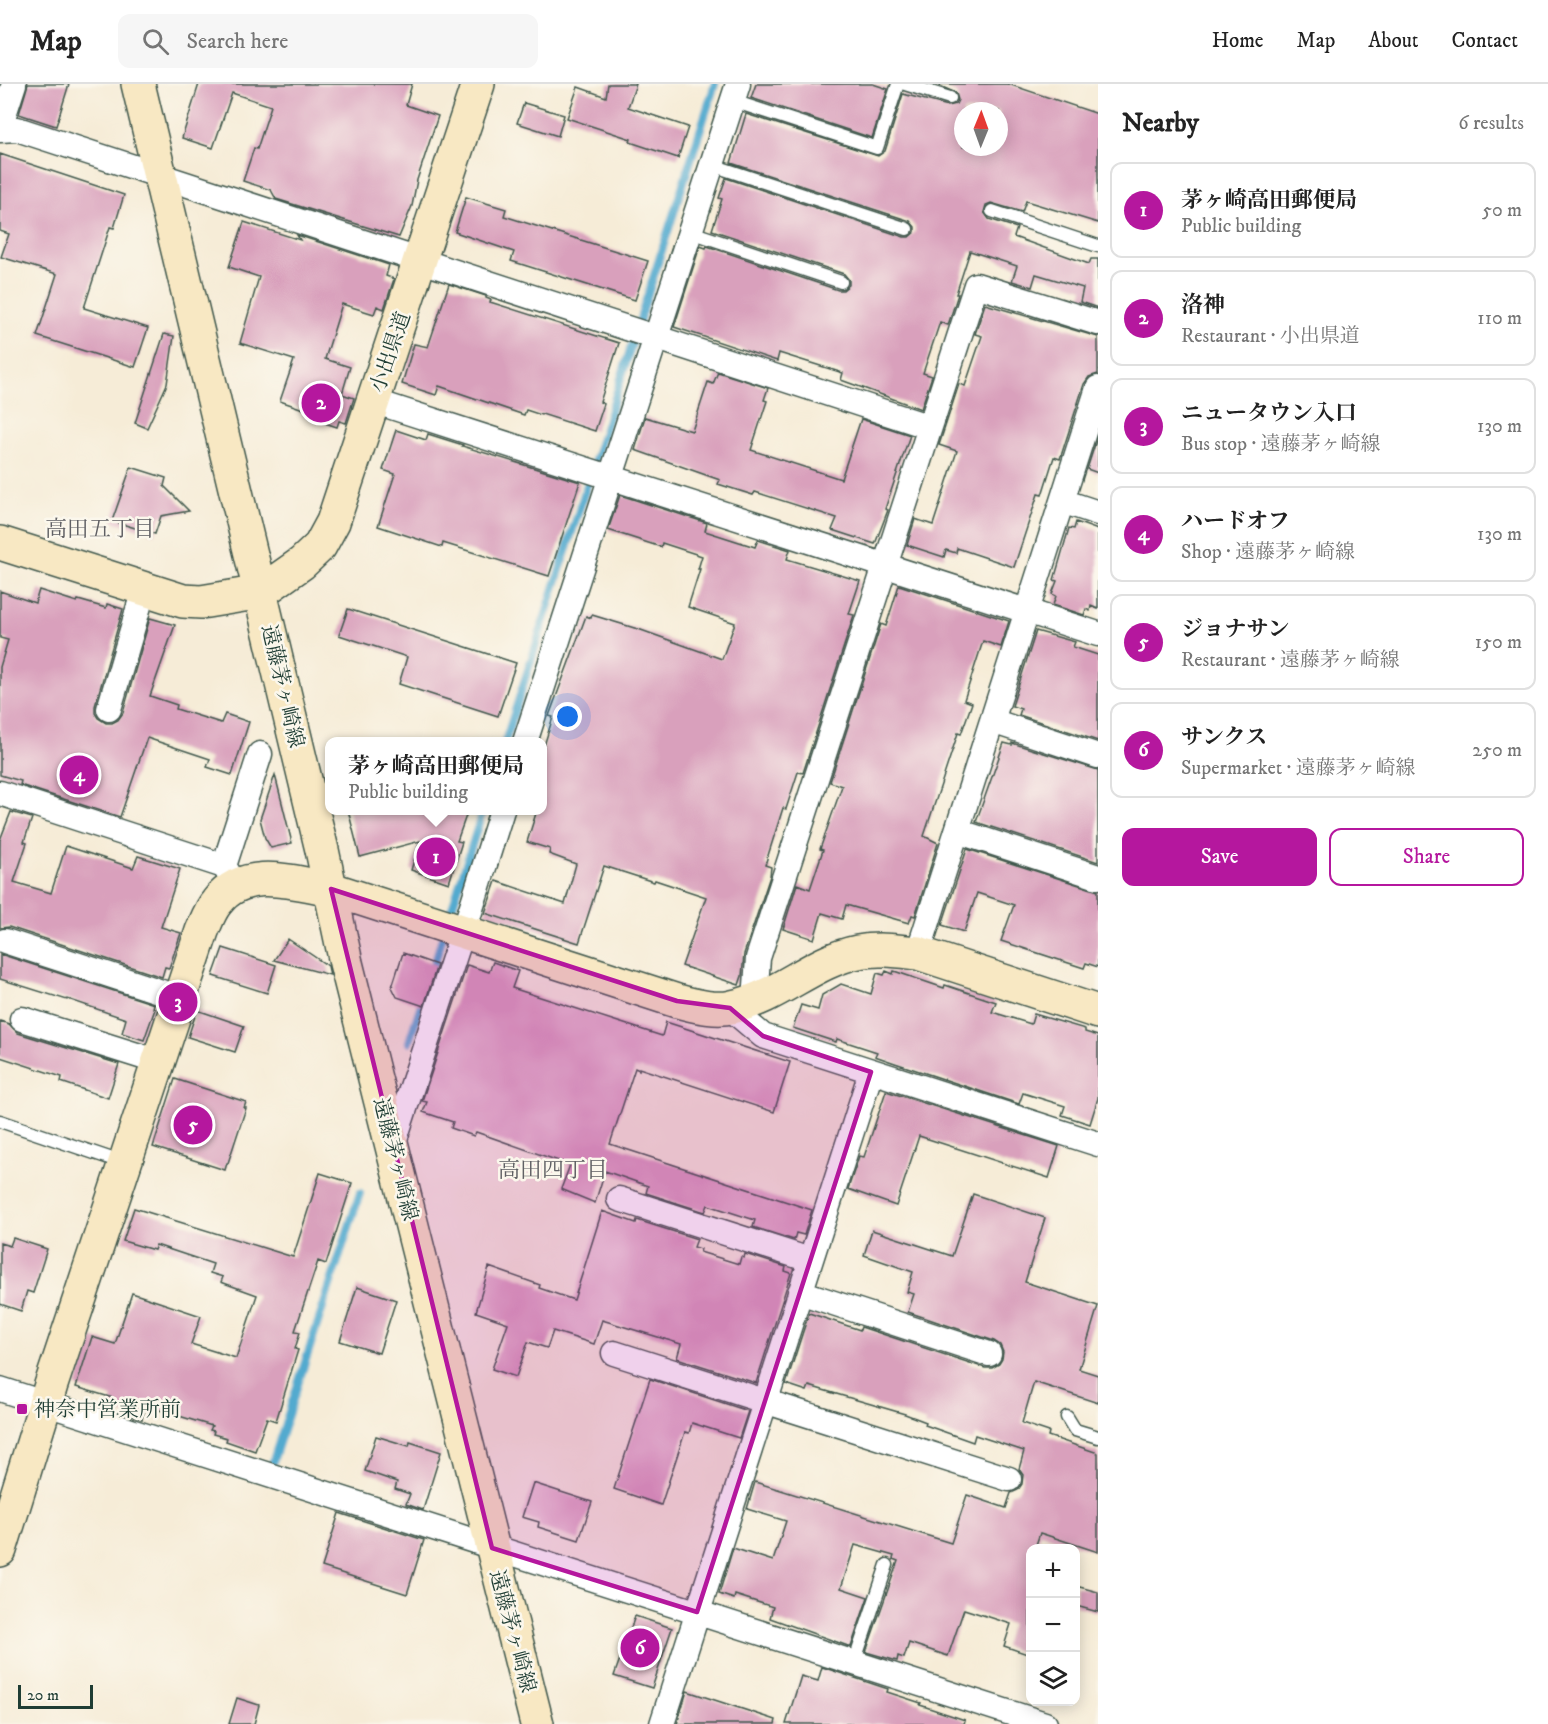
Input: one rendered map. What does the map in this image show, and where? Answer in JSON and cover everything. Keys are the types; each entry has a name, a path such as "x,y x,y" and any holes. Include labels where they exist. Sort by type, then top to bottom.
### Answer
{"street":[{"path":"14,84 0,129 17,129 420,261 646,332 930,427"},
{"name":"遠藤茅ヶ崎線","path":"138,84 261,592 331,889 346,963 537,1724"},
{"name":"小出県道","path":"261,592 302,563 320,546 333,522 478,84"},
{"path":"526,737 600,474 646,332 691,232 736,93"},
{"path":"743,1004 976,285 1098,323"},
{"path":"918,953 1098,389"},
{"path":"373,401 1098,634"},
{"path":"1062,501 1098,513"},
{"path":"0,543 183,601 201,602 261,592"},
{"path":"109,709 144,589"},
{"path":"992,721 1098,756"},
{"path":"0,1550 45,1404 202,931 229,875 260,754"},
{"path":"0,793 229,875 290,881 331,889 455,932 677,1001 708,1008 743,1004 781,988 817,968 859,952 890,950 918,953 1098,1012"},
{"path":"393,1145 455,932 500,815"},
{"path":"957,831 1098,877"},
{"path":"5,941 180,998"},
{"path":"743,1004 763,1036 871,1072 1097,1140"},
{"path":"22,1020 159,1062"},
{"path":"662,1724 871,1072"},
{"path":"619,1199 810,1260"},
{"path":"800,1292 989,1354"},
{"path":"614,1353 1009,1479"},
{"path":"0,1389 1045,1724"}],"lane":[{"path":"736,93 877,148 898,84"},
{"path":"905,84 950,98"},
{"path":"712,165 907,229"},
{"path":"992,211 1098,246"},
{"path":"691,232 841,282"},
{"path":"0,1121 126,1163"},
{"path":"1067,1417 1075,1430 1098,1437"},
{"path":"854,1663 886,1565"}],"highlighted area":[{"path":"331,889 677,1001 730,1008 763,1036 871,1072 697,1612 492,1548"}],"building":[{"path":"28,84 69,84 56,126 19,114"},
{"path":"199,84 412,84 406,105 438,116 417,180 412,206 399,237 276,199 271,190 243,181 254,148 257,149 271,106 232,93 213,148 182,138"},
{"path":"608,84 636,84 628,107 688,127 678,158 630,142 631,139 567,118 578,87 606,97"},
{"path":"756,84 873,84 888,89 872,138 751,98"},
{"path":"940,84 1008,84 1098,114 1098,223 1026,201 1022,212 991,203 986,205 984,212 989,219 1017,228 1014,237 1089,264 1091,259 1098,259 1098,308 1080,302 1083,288 1036,274 1032,287 1012,281 1017,266 970,251 948,325 940,322 923,373 932,376 921,409 841,380 843,373 779,353 777,361 674,327 700,246 706,248 707,246 838,290 843,290 849,285 849,280 844,274 712,230 726,178 904,237 909,237 915,232 915,227 910,221 731,163 746,114 878,156 885,151 903,94 948,106 954,104 954,156 1008,156 1008,102 957,102 956,93"},
{"path":"524,103 564,115 558,136 517,123"},
{"path":"0,154 124,195 114,228 110,227 84,308 148,328 135,367 37,336 57,274 1,257 9,234 0,231"},
{"path":"466,197 506,209 504,216 648,261 635,300 511,261 514,252 455,232"},
{"path":"244,222 300,240 297,235 389,265 386,276 394,279 384,309 377,306 374,314 342,304 325,359 350,367 342,394 354,398 346,423 339,421 337,427 313,419 315,413 280,401 294,360 240,343 259,277 229,267"},
{"path":"449,284 486,296 491,300 490,302 619,343 600,402 604,404 595,431 526,410 524,415 439,386 436,395 402,384 414,344 428,347"},
{"path":"985,304 1098,337 1098,374 1089,377 1084,384 1060,459 1054,457 1042,495 1038,494 1014,567 957,548 956,553 946,550 944,557 907,545 915,519 933,525 957,451 939,445 959,384 965,386 982,336 975,334"},
{"path":"164,334 174,336 167,384 147,428 135,423"},
{"path":"718,372 768,388 764,400 767,401 751,450 841,479 861,419 910,435 885,509 888,510 875,544 832,530 837,518 755,492 753,495 718,484 720,480 635,450 645,417 692,431 708,382 713,384"},
{"path":"396,430 426,440 428,434 580,482 549,576 443,543 442,547 378,526 395,474 383,470"},
{"path":"1098,435 1098,473 1087,469"},
{"path":"131,467 166,478 164,486 189,511 161,516 155,534 112,521"},
{"path":"620,495 707,523 705,531 755,547 758,540 790,550 787,559 860,581 849,614 854,615 803,773 798,772 786,809 783,808 765,865 771,867 770,876 744,954 739,985 682,966 706,897 655,880 654,882 604,866 579,943 485,913 496,881 565,904 576,864 549,854 550,849 527,842 535,815 547,815 547,737 553,717 549,716 586,616 591,618 592,615 641,630 722,659 735,623 688,607 702,556 662,543 661,547 608,530"},
{"path":"1076,522 1098,530 1098,609 1091,606 1090,611 1086,609 1084,615 1053,605 1056,596 1052,594 1069,528 1074,529"},
{"path":"899,585 1009,621 1001,647 983,641 964,700 972,703 961,734 958,733 924,836 938,843 915,916 912,915 909,923 846,905 842,919 822,913 814,939 783,929 797,884 810,889 823,850 820,849 842,786 830,782 881,624 886,626"},
{"path":"39,590 77,602 78,600 106,608 107,604 123,609 95,706 98,718 106,723 118,720 123,713 150,618 175,625 150,696 177,705 176,709 221,723 225,714 249,722 232,775 207,767 210,759 147,738 120,817 20,785 21,781 0,775 0,667 8,640 0,638 0,591 35,603"},
{"path":"348,609 516,663 498,716 399,684 407,657 339,635"},
{"path":"1036,631 1075,642 1073,647 1098,655 1098,741 1019,715 1021,709 1012,706"},
{"path":"1004,743 1012,745 1012,743 1098,770 1098,862 976,822"},
{"path":"275,775 292,843 271,848 265,838 260,819"},
{"path":"11,812 32,818 24,842 27,843 14,882 51,893 66,846 133,868 138,856 180,869 161,927 181,933 169,968 165,967 162,977 9,927 0,928 0,840"},
{"path":"349,815 466,815 457,841 462,842 449,883 411,870 420,841 360,857"},
{"path":"967,849 1098,891 1098,967 1086,963 1084,968 1001,941 1014,905 977,893 964,932 942,925"},
{"path":"288,939 328,966 330,975 274,960"},
{"path":"223,948 276,965 267,993 213,976"},
{"path":"403,953 437,965 424,1006 397,997 392,987"},
{"path":"0,954 154,1004 155,1009 144,1040 122,1033 126,1019 0,979"},
{"path":"493,962 518,971 512,988 662,1036 666,1022 790,1062 774,1112 635,1068 610,1144 812,1210 804,1235 796,1233 794,1240 753,1227 755,1220 708,1205 705,1212 646,1193 648,1186 605,1171 595,1203 561,1189 570,1165 476,1132 474,1136 451,1128 453,1122 423,1112 427,1102 422,1101 467,965 489,972"},
{"path":"886,971 893,974 894,971 944,988 945,985 996,1002 992,1012 1031,1024 1034,1014 1085,1029 1085,1032 1098,1036 1098,1098 1090,1124 1062,1115 1065,1106 1023,1093 1019,1104 875,1056 877,1052 793,1028 801,1005 818,1010 822,995 841,984 871,994 877,973 884,975"},
{"path":"197,1010 244,1026 235,1052 188,1037"},
{"path":"0,1021 9,1024 18,1033 119,1064 108,1098 61,1082 62,1077 0,1057"},
{"path":"175,1079 246,1102 225,1170 153,1147"},
{"path":"886,1091 1059,1146 1049,1178 919,1136 896,1206 848,1189 859,1156 864,1157"},
{"path":"320,1173 352,1183 326,1264 318,1261 295,1331 300,1332 295,1349 298,1350 276,1421 267,1418 255,1451 213,1434 214,1431 210,1430 212,1426 146,1406 142,1419 109,1409 113,1398 76,1387 92,1337 115,1344 132,1293 201,1316 191,1344 236,1358 257,1295 221,1282 223,1277 210,1273 213,1264 156,1245 154,1250 123,1241 134,1208 293,1257"},
{"path":"973,1194 1045,1218 1025,1282 1098,1306 1079,1369 1098,1375 1098,1403 1034,1382 1022,1423 1049,1432 1048,1436 1098,1453 1098,1552 1080,1546 1080,1544 1040,1533 1036,1544 1026,1544 1026,1654 1004,1646 1011,1624 964,1609 948,1656 909,1643 904,1658 898,1656 897,1661 866,1652 898,1561 893,1559 894,1556 855,1545 841,1588 868,1597 851,1647 770,1618 773,1607 735,1595 734,1599 719,1594 733,1548 773,1561 786,1521 747,1509 755,1482 951,1543 967,1495 1006,1508 1011,1493 1018,1490 1022,1484 1023,1475 1019,1469 1024,1451 975,1435 973,1442 925,1425 926,1422 905,1414 809,1386 807,1391 786,1384 809,1313 860,1330 861,1327 985,1368 992,1368 999,1364 1003,1352 1000,1345 994,1341 908,1312 914,1294 907,1292 913,1272 864,1255 872,1230 952,1256"},
{"path":"602,1211 636,1223 637,1220 697,1239 694,1247 701,1249 700,1252 739,1264 741,1257 744,1258 745,1254 786,1267 785,1271 791,1273 756,1383 677,1358 681,1344 602,1320 594,1344 553,1331 547,1348 528,1342 516,1377 492,1369 508,1323 476,1312 489,1267 574,1300"},
{"path":"13,1238 47,1249 33,1293 27,1291 21,1311 0,1304 0,1243 10,1246"},
{"path":"357,1287 396,1300 379,1353 340,1341"},
{"path":"650,1379 748,1411 739,1438 692,1423 689,1433 685,1432 661,1505 614,1489"},
{"path":"376,1436 409,1446 410,1442 441,1452 423,1510 406,1504 410,1494 395,1489 397,1482 365,1471"},
{"path":"533,1483 592,1502 579,1540 538,1527 539,1522 522,1517"},
{"path":"339,1513 424,1540 407,1594 322,1567"},
{"path":"1080,1587 1098,1592 1098,1612 1080,1607"},
{"path":"635,1616 672,1628 652,1688 614,1676"},
{"path":"822,1667 888,1689 887,1692 965,1720 964,1724 786,1724 801,1676 818,1681"},
{"path":"687,1691 776,1720 775,1724 677,1724"},
{"path":"237,1698 259,1705 254,1724 229,1724"}],"waterway":[{"path":"507,737 715,84"},
{"path":"448,921 481,815"},
{"path":"432,972 443,935"},
{"path":"409,1042 423,998"},
{"path":"271,1467 360,1193"}],"place":[{"name":"洛神","path":"321,403"},
{"name":"ハードオフ","path":"79,775"},
{"name":"茅ヶ崎高田郵便局","path":"436,857"},
{"name":"ニュータウン入口","path":"178,1002"},
{"name":"ジョナサン","path":"193,1125"},
{"name":"神奈中営業所前","path":"22,1409"},
{"name":"サンクス","path":"640,1648"}],"district":[{"name":"高田五丁目","path":"100,528"},
{"name":"高田四丁目","path":"553,1169"}]}
